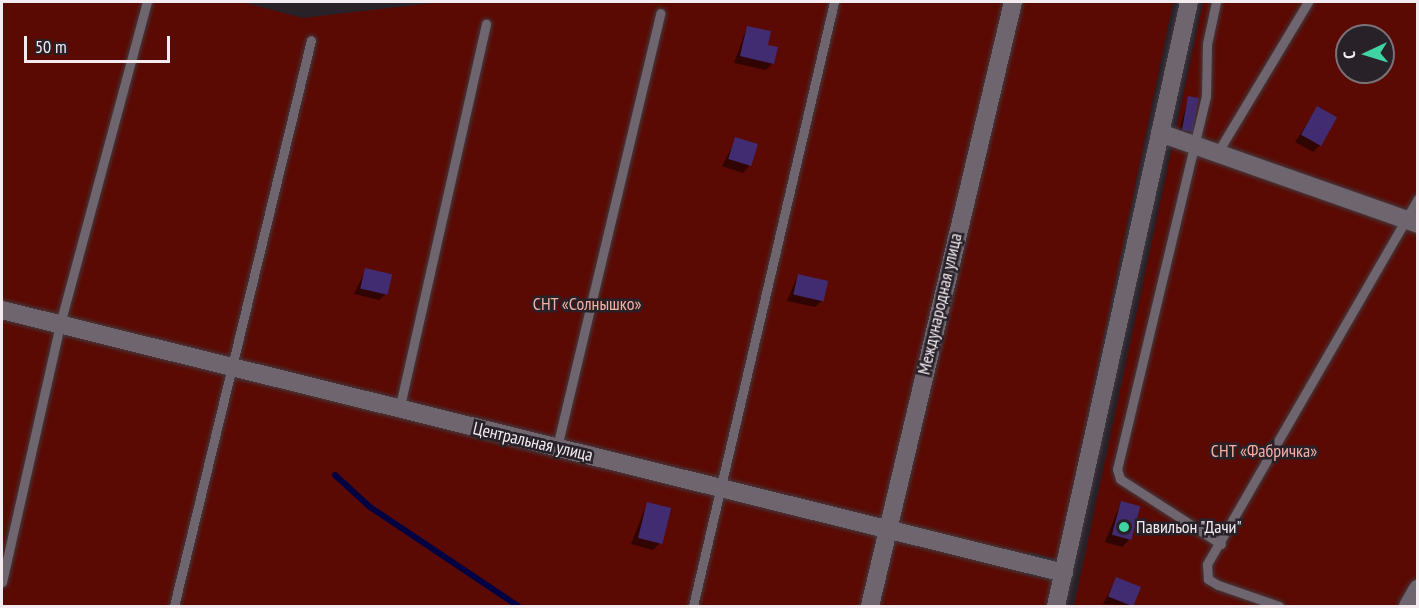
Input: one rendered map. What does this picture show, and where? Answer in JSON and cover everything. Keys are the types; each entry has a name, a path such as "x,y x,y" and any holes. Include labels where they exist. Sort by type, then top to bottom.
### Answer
{"street":[{"name":"Международная улица","path":"870,606 886,530 1013,2"},
{"path":"1056,606 1189,2"},
{"path":"1160,133 1219,150 1411,222"},
{"name":"Центральная улица","path":"2,310 1064,573"},
{"path":"1408,606 1418,589"}],"lane":[{"path":"2,582 60,324 147,2"},
{"path":"693,606 724,487 834,2"},
{"path":"1216,2 1207,44 1206,96 1192,142 1117,469 1120,479 1221,544"},
{"path":"1219,150 1308,2"},
{"path":"557,447 660,13"},
{"path":"399,410 486,24"},
{"path":"174,606 311,40"},
{"path":"1279,606 1208,579 1207,564 1411,222 1418,199"}],"green space":[{"name":"СНТ «Солнышко»","path":"2,2 242,2 303,18 441,2 1173,2 1058,560 1029,552 1026,564 1025,574 1053,581 1047,606 2,606"},
{"name":"СНТ «Фабричка»","path":"1203,2 1417,2 1417,606 1074,606"}],"building":[{"path":"747,26 771,31 768,45 778,47 774,64 740,56"},
{"path":"1188,96 1199,98 1193,132 1182,130"},
{"path":"1317,106 1337,117 1321,146 1301,135"},
{"path":"735,137 758,144 751,166 728,159"},
{"path":"365,268 392,274 388,295 360,288"},
{"path":"798,274 828,281 823,301 793,294"},
{"name":"Павильон \"Дачи\"","path":"1121,501 1140,506 1131,540 1112,535"},
{"path":"647,502 671,508 662,544 638,538"},
{"path":"1116,577 1141,587 1133,606 1108,596"}],"waterway":[{"path":"335,475 370,507 518,606"}],"place":[{"name":"Павильон \"Дачи\"","path":"1124,527"}]}
